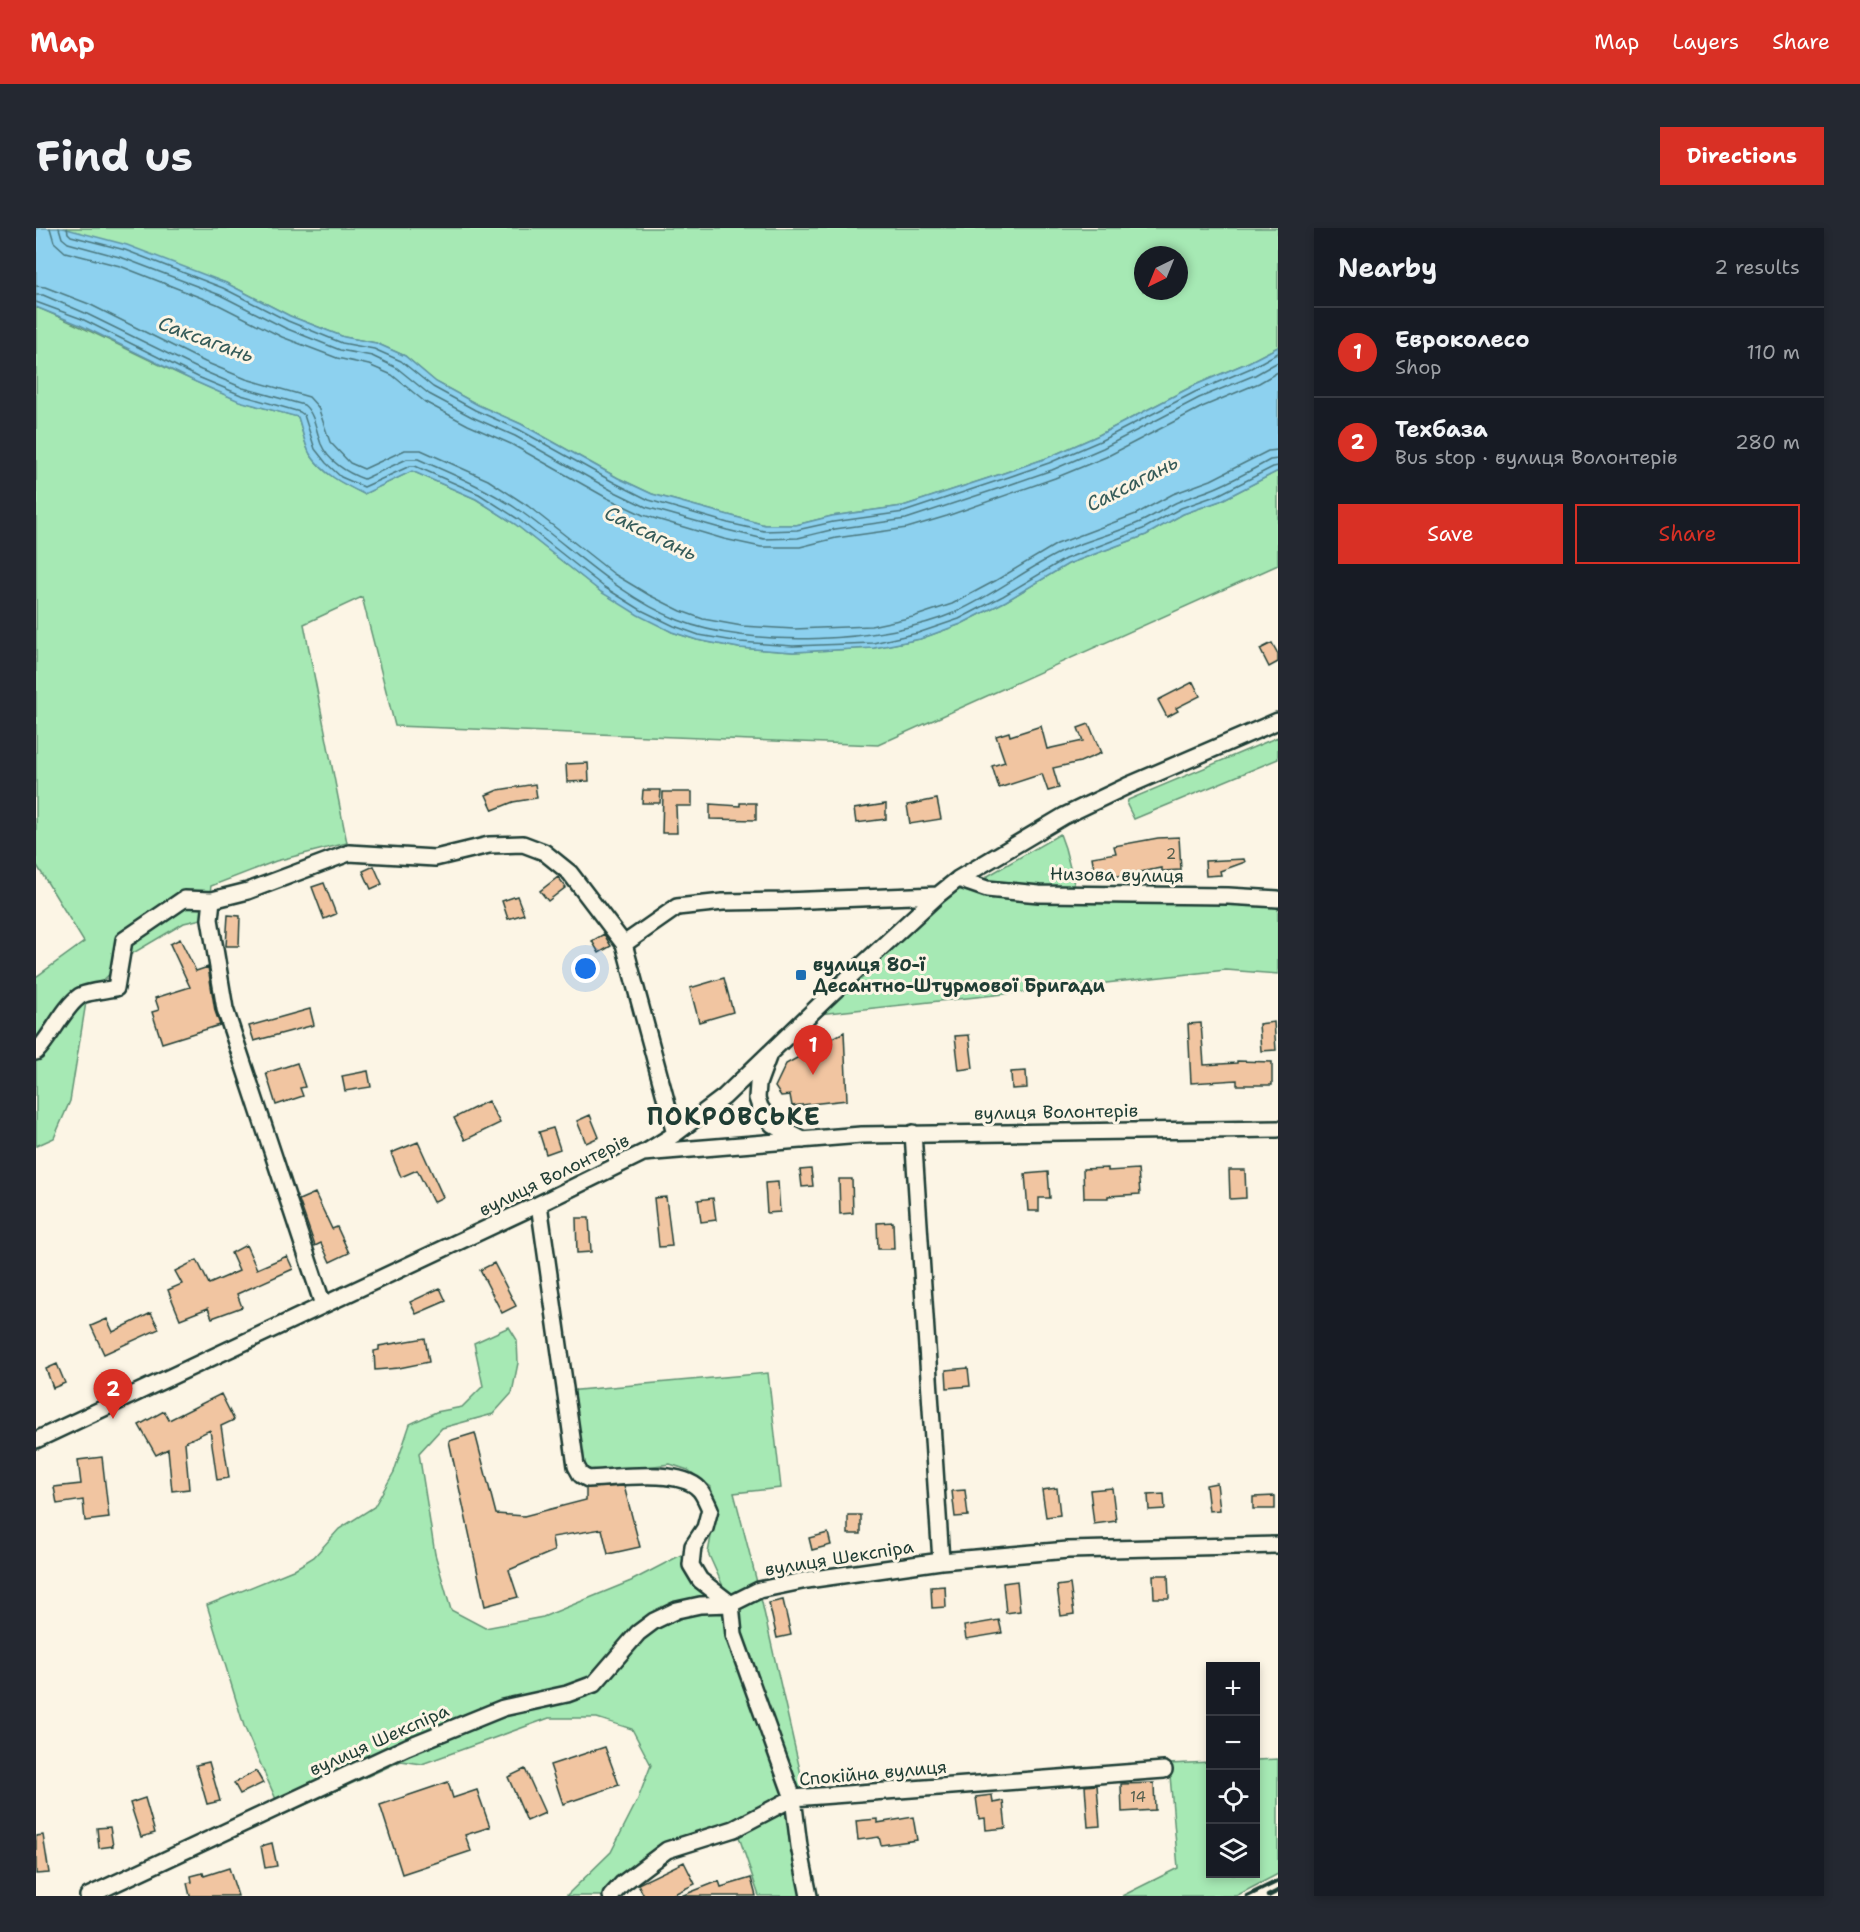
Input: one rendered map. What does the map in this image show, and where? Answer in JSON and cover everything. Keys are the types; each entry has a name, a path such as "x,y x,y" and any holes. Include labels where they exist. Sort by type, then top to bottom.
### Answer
{"street":[{"path":"643,1153 675,1134 723,1097 938,895 958,879 1064,816 1126,786 1278,721"},
{"path":"36,1052 80,996 116,988 124,940 184,899 212,900 248,891 349,853 435,858 489,845 523,844 544,852 570,873 624,944 675,1134"},
{"name":"Низова вулиця","path":"958,879 987,889 1039,894 1228,896 1278,899"},
{"path":"624,944 676,907 723,902 783,902 938,895"},
{"path":"212,900 210,919 225,1008 323,1305"},
{"path":"771,1050 758,1084 757,1098 760,1107 772,1124 802,1140"},
{"name":"вулиця Волонтерів","path":"36,1440 643,1153 914,1133 1278,1129"},
{"path":"914,1133 940,1562"},
{"path":"539,1204 576,1466 581,1475 588,1479 665,1476 687,1480 700,1489 711,1509 705,1528 693,1546 691,1565 700,1580 731,1604 734,1635 793,1798 799,1846 809,1896"},
{"name":"вулиця Шекспіра","path":"88,1896 407,1747 503,1708 567,1694 594,1684 638,1633 654,1621 677,1610 700,1605 731,1604 759,1590 807,1580 940,1562 1068,1550 1278,1545"},
{"name":"Спокійна вулиця","path":"611,1896 622,1884 667,1850 734,1829 793,1798 1164,1770"}],"green space":[{"path":"63,228 1278,228 1278,347 1193,386 1097,436 1047,458 903,506 832,516 796,525 765,525 652,494 618,478 521,424 478,405 436,382 405,356 376,343 344,337 290,316 226,283"},
{"path":"36,307 244,402 298,417 308,450 315,461 334,478 364,494 412,471 476,499 515,524 601,592 672,632 697,640 739,648 793,652 874,648 920,639 961,624 1006,601 1068,564 1146,535 1183,514 1220,501 1278,471 1278,565 878,745 395,726 362,597 304,624 347,843 276,861 211,886 206,918 184,923 128,956 87,996 70,1101 54,1138 36,1146 36,977 84,942 36,864"},
{"path":"1278,737 1278,759 1134,819 1127,805 1128,800"},
{"path":"1060,834 1077,895 1278,899 1278,974 1226,970 809,1015 958,879 987,889 986,877"},
{"path":"509,1327 517,1340 518,1363 512,1393 493,1414 442,1428 419,1453 435,1554 451,1610 485,1628 543,1617 631,1581 681,1555 698,1582 725,1609 786,1794 804,1896 759,1896 734,1822 662,1845 617,1878 601,1896 566,1896 611,1852 638,1799 651,1765 632,1729 597,1718 549,1718 422,1764 401,1761 281,1816 244,1726 207,1605 293,1570 314,1557 339,1529 374,1507 394,1472 410,1424 436,1412 462,1407 483,1386 474,1343"},
{"path":"768,1373 781,1488 734,1493 759,1590 731,1604 708,1553 715,1514 711,1487 688,1470 670,1464 581,1475 567,1391"},
{"path":"760,1594 805,1792 796,1793 738,1634 736,1606"},
{"path":"1278,1759 1278,1874 1236,1896 1122,1896 1178,1868 1169,1764 1206,1762 1206,1878 1260,1878 1260,1760"}],"water":[{"name":"Саксагань","path":"36,228 63,228 127,245 226,283 290,316 344,337 376,343 405,356 436,382 478,405 521,424 618,478 652,494 765,525 796,525 832,516 903,506 1001,474 1047,458 1097,436 1193,386 1278,347 1278,471 1220,501 1183,514 1146,535 1068,564 1006,601 961,624 920,639 874,648 793,652 739,648 697,640 672,632 638,615 601,592 515,524 476,499 412,471 364,494 334,478 315,461 308,450 298,417 239,401 80,325 36,307"}],"building":[{"path":"1272,643 1278,654 1278,662 1269,667 1260,649"},
{"path":"1193,682 1200,696 1176,708 1178,711 1167,717 1158,700"},
{"path":"1089,724 1101,753 1080,762 1053,768 1059,788 1048,791 1042,774 999,788 992,766 1005,762 996,736 1009,732 1010,736 1041,726 1047,749 1083,741 1078,728"},
{"path":"588,763 589,781 567,782 566,764"},
{"path":"535,784 537,798 513,802 493,810 486,795 498,790"},
{"path":"643,790 661,790 660,803 642,803"},
{"path":"663,792 692,792 692,806 676,806 677,833 662,833"},
{"path":"937,799 941,819 910,824 907,805"},
{"path":"740,803 756,803 756,820 710,819 710,804 740,806"},
{"path":"886,804 886,819 856,823 854,809"},
{"path":"1179,837 1181,870 1162,871 1162,868 1096,880 1092,857 1116,853 1114,846 1158,838"},
{"path":"1244,859 1245,862 1220,871 1221,875 1206,876 1205,861"},
{"path":"374,866 382,884 371,889 363,871"},
{"path":"558,877 566,887 548,901 540,891"},
{"path":"324,883 336,914 324,919 312,887"},
{"path":"517,896 524,914 508,919 502,901"},
{"path":"228,915 240,916 239,946 226,946"},
{"path":"604,934 611,946 599,953 592,941"},
{"path":"180,939 196,971 208,967 215,1011 220,1025 162,1043 152,1012 159,1010 155,998 190,987 170,944"},
{"path":"724,978 733,1012 699,1022 690,988"},
{"path":"310,1009 314,1025 254,1041 249,1026"},
{"path":"1274,1022 1276,1050 1261,1051 1259,1024"},
{"path":"1201,1023 1204,1065 1237,1063 1237,1061 1272,1062 1272,1085 1237,1085 1237,1080 1191,1083 1188,1024"},
{"path":"844,1032 847,1100 792,1106 790,1095 781,1096 775,1087 786,1064"},
{"path":"969,1035 973,1068 959,1070 955,1036"},
{"path":"297,1063 305,1087 300,1088 303,1096 276,1105 266,1073"},
{"path":"368,1071 371,1087 345,1091 342,1076"},
{"path":"1026,1071 1027,1088 1012,1089 1011,1072"},
{"path":"488,1101 500,1123 465,1140 454,1118"},
{"path":"590,1115 599,1137 586,1143 577,1121"},
{"path":"553,1128 560,1149 546,1154 539,1132"},
{"path":"418,1142 443,1197 433,1202 417,1170 401,1177 391,1153"},
{"path":"1108,1168 1108,1171 1138,1169 1140,1194 1084,1198 1083,1169"},
{"path":"811,1169 813,1186 802,1187 800,1170"},
{"path":"1229,1170 1245,1170 1246,1198 1230,1199"},
{"path":"1048,1172 1050,1198 1039,1198 1039,1211 1028,1211 1025,1174"},
{"path":"839,1179 852,1179 853,1213 840,1214"},
{"path":"778,1182 780,1212 767,1213 765,1183"},
{"path":"315,1193 332,1229 337,1227 349,1253 330,1262 321,1243 315,1246 299,1200"},
{"path":"666,1197 672,1246 659,1247 654,1198"},
{"path":"713,1198 716,1220 701,1222 698,1200"},
{"path":"576,1218 589,1218 591,1252 577,1253"},
{"path":"893,1222 894,1249 878,1249 877,1223"},
{"path":"246,1245 257,1269 287,1256 293,1269 237,1294 242,1307 212,1318 208,1308 180,1319 168,1290 182,1284 175,1271 197,1260 209,1284 239,1271 231,1253"},
{"path":"494,1263 516,1306 502,1313 480,1270"},
{"path":"440,1288 446,1301 416,1314 410,1302"},
{"path":"151,1313 159,1329 104,1354 91,1326 107,1319 113,1332"},
{"path":"425,1338 429,1362 375,1370 374,1351 379,1350 379,1346"},
{"path":"57,1364 65,1383 53,1388 46,1369"},
{"path":"968,1368 970,1386 947,1388 946,1370"},
{"path":"221,1394 234,1420 221,1426 229,1478 217,1480 210,1430 185,1442 189,1489 172,1491 168,1449 156,1455 139,1425 164,1411 169,1420"},
{"path":"475,1433 496,1514 524,1516 586,1500 586,1488 624,1486 640,1547 608,1554 602,1529 552,1537 554,1551 509,1570 518,1597 485,1606 449,1441"},
{"path":"102,1457 109,1518 85,1521 83,1500 57,1504 54,1487 81,1484 78,1460"},
{"path":"1217,1483 1220,1510 1209,1511 1206,1485"},
{"path":"1057,1488 1060,1515 1046,1517 1042,1490"},
{"path":"1112,1488 1116,1521 1094,1524 1090,1490"},
{"path":"965,1490 968,1516 955,1517 952,1491"},
{"path":"1164,1494 1165,1509 1149,1510 1148,1495"},
{"path":"1275,1496 1275,1509 1253,1509 1253,1497"},
{"path":"848,1515 861,1515 861,1534 848,1534"},
{"path":"828,1533 831,1545 812,1550 809,1538"},
{"path":"1153,1575 1168,1575 1169,1598 1154,1598"},
{"path":"1017,1581 1020,1611 1006,1613 1003,1583"},
{"path":"1070,1584 1074,1614 1061,1616 1057,1586"},
{"path":"945,1586 946,1607 932,1608 931,1587"},
{"path":"783,1600 791,1635 777,1638 769,1603"},
{"path":"999,1620 1002,1633 966,1639 964,1626"},
{"path":"605,1747 619,1785 563,1804 550,1765"},
{"path":"209,1762 220,1801 207,1804 196,1765"},
{"path":"525,1769 545,1813 527,1821 508,1777"},
{"path":"256,1771 263,1783 240,1794 234,1783"},
{"path":"448,1782 453,1798 477,1790 490,1827 465,1835 471,1851 402,1874 380,1805"},
{"path":"1154,1783 1155,1810 1122,1812 1121,1784"},
{"path":"1097,1785 1100,1826 1088,1827 1085,1786"},
{"path":"992,1795 993,1803 1003,1801 1006,1828 986,1830 985,1818 979,1819 976,1797"},
{"path":"145,1798 155,1833 141,1837 130,1803"},
{"path":"913,1817 917,1840 881,1845 879,1837 858,1840 856,1821 877,1819 877,1823"},
{"path":"110,1827 113,1846 99,1848 97,1828"},
{"path":"43,1835 49,1873 36,1874 36,1836"},
{"path":"272,1843 277,1866 265,1868 261,1846"},
{"path":"684,1862 695,1884 670,1896 644,1896 638,1884"},
{"path":"229,1868 238,1896 190,1896 187,1883 192,1882 191,1876 203,1873 204,1876"},
{"path":"751,1878 756,1896 681,1896 719,1881 721,1887"}],"railway":[{"path":"1247,1896 1278,1881"},
{"path":"1268,1896 1278,1891"}],"place":[{"name":"вулиця 80-ї Десантно-Штурмової Бригади","path":"801,975"},
{"name":"Евроколесо","path":"813,1075"},
{"name":"Техбаза","path":"113,1419"}],"district":[{"name":"ПОКРОВСЬКЕ","path":"734,1117"}]}
